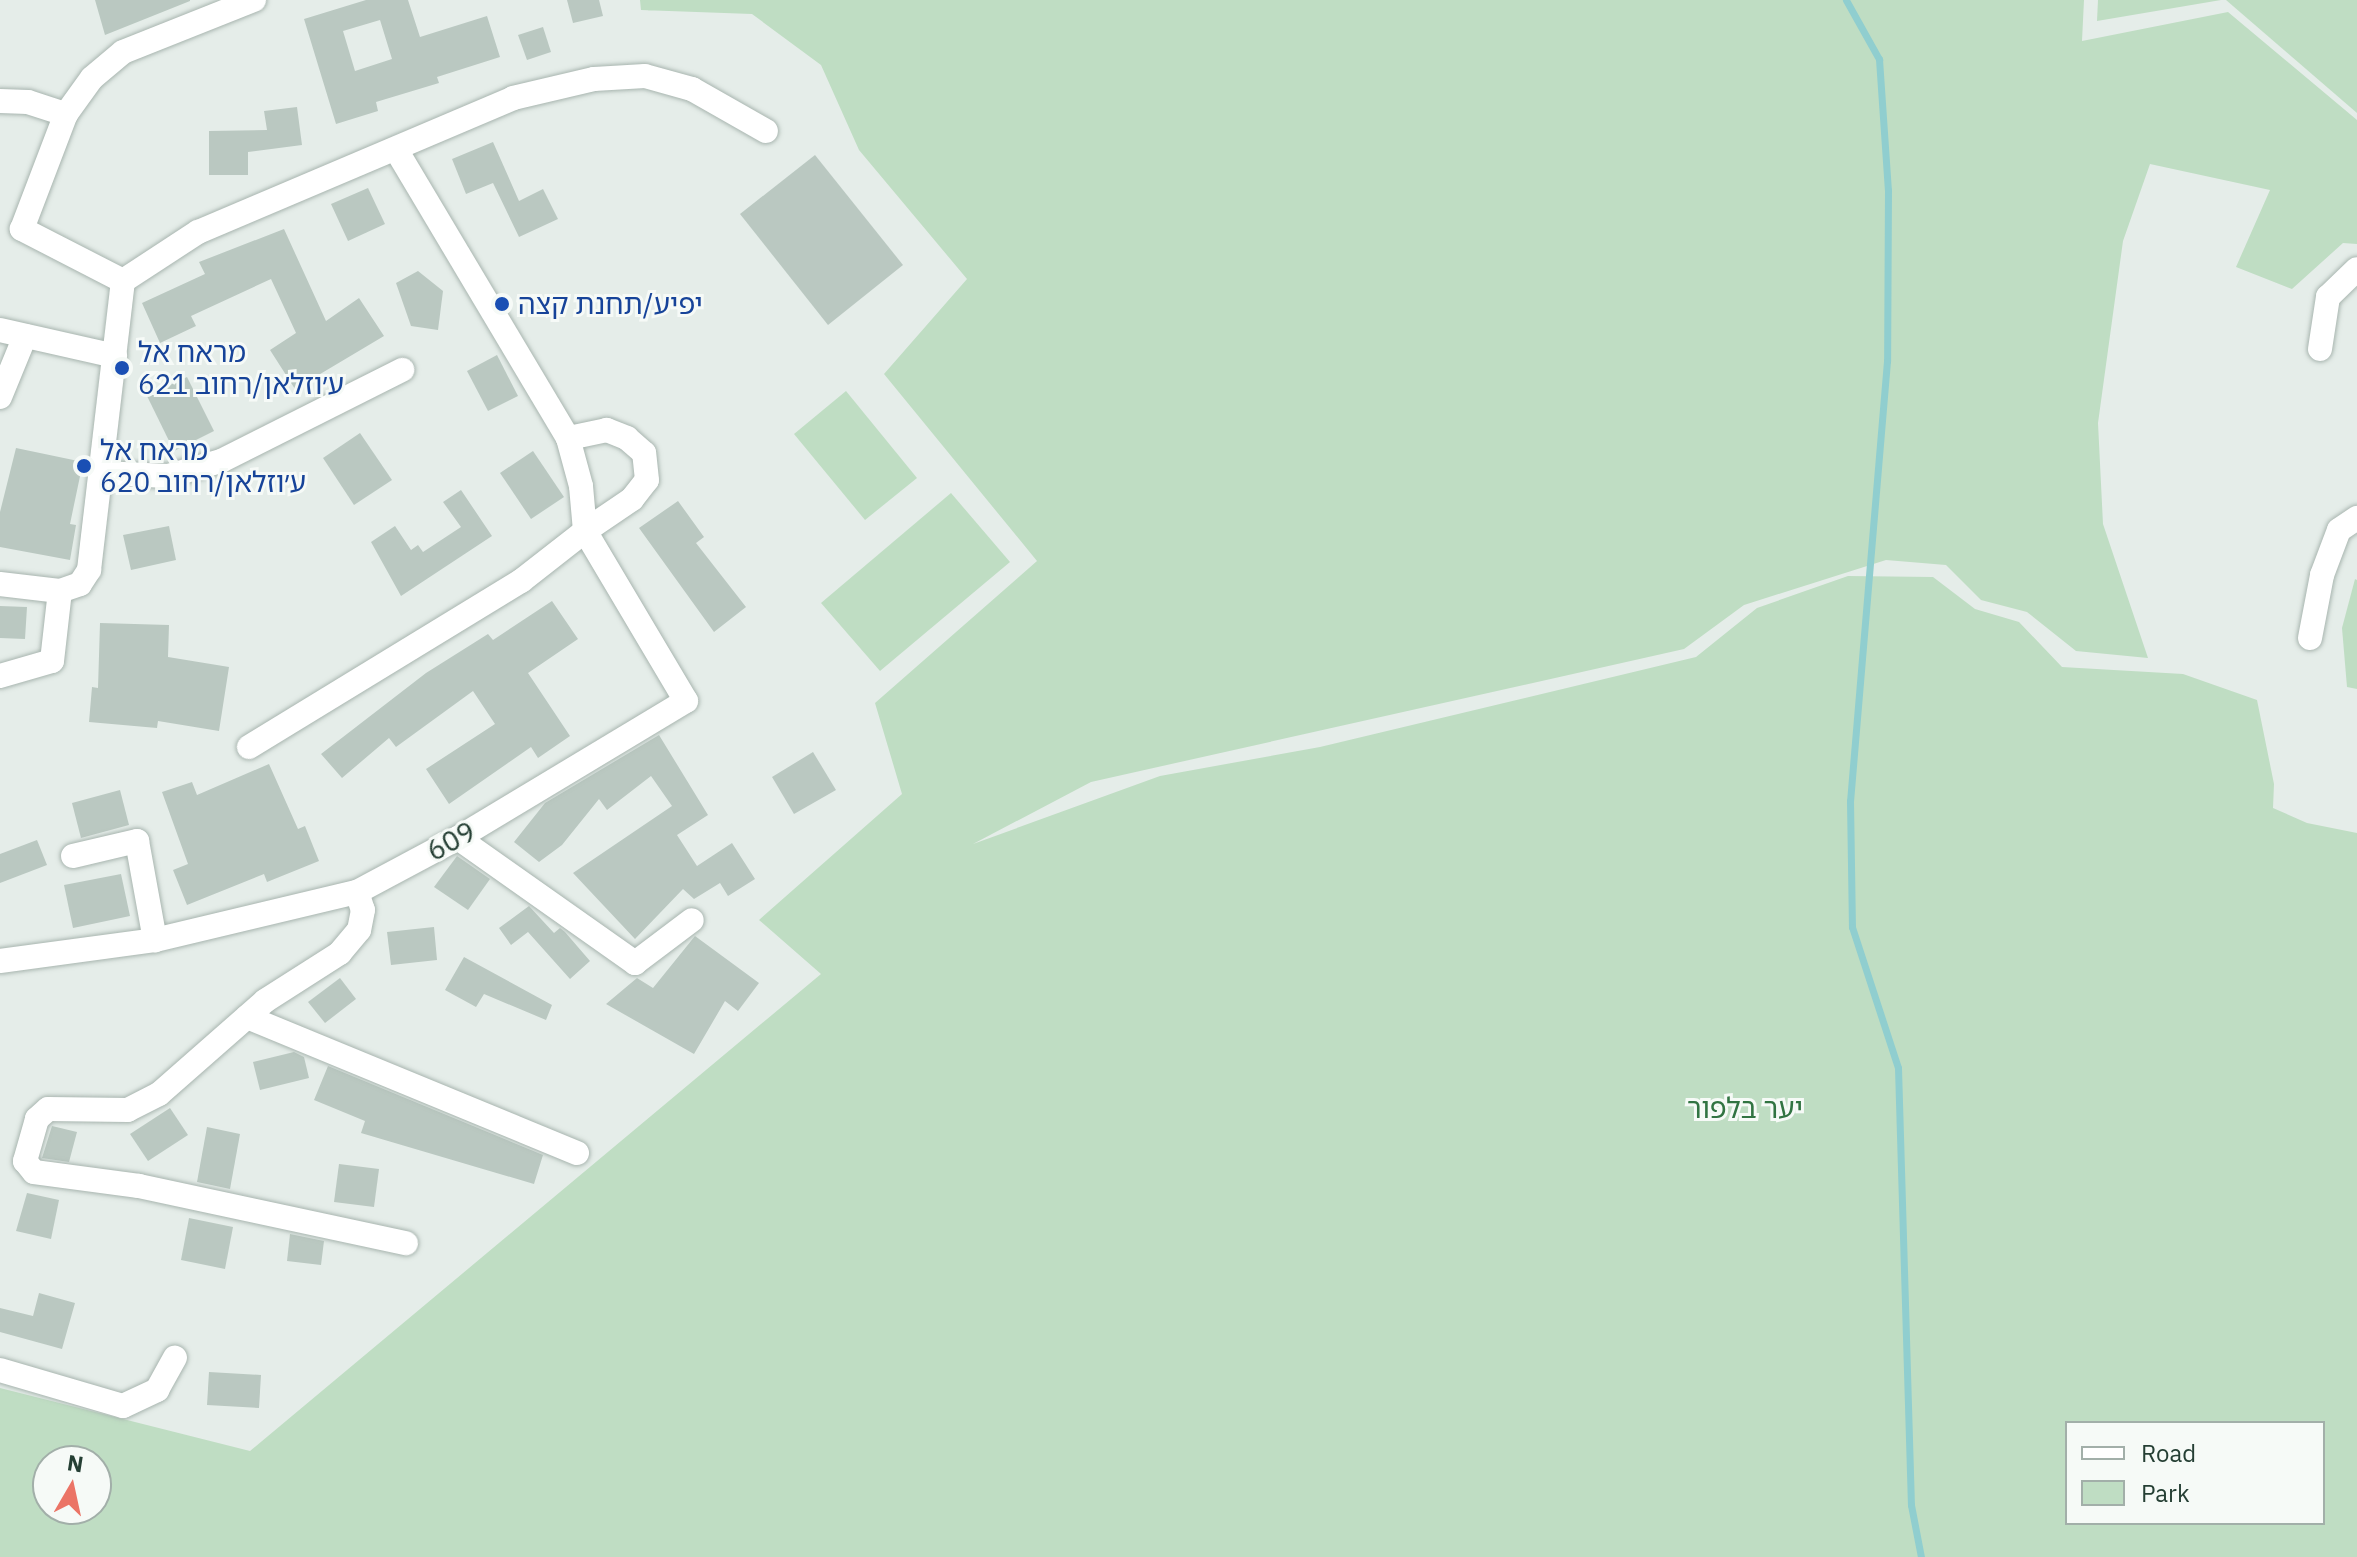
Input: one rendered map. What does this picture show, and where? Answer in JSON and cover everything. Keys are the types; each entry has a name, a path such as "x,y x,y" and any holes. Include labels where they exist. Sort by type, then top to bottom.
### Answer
{"street":[{"path":"123,281 22,229 66,114 92,78 123,52 254,0"},
{"path":"123,281 198,232 513,98 594,79 645,76 692,89 766,131"},
{"path":"0,101 28,102 66,114"},
{"path":"396,149 568,438 581,486 585,531"},
{"path":"2320,349 2328,297 2357,269"},
{"path":"0,584 60,591 80,584 89,570 123,281"},
{"path":"0,330 115,356"},
{"path":"0,397 25,336"},
{"path":"101,473 168,476 221,461 402,370"},
{"path":"249,747 521,581 632,499 647,480 648,465 644,453 627,438 607,430 568,438"},
{"path":"2310,638 2322,575 2339,530 2357,518"},
{"name":"609","path":"0,961 155,940 357,892 458,838 686,701 585,531"},
{"path":"0,676 52,661 60,591"},
{"path":"458,838 635,963 692,920"},
{"path":"73,856 137,841 155,940"},
{"path":"357,892 363,910 359,930 340,953 247,1017 159,1094 128,1110 48,1109 37,1119 25,1161 34,1172 139,1186 406,1243"},
{"path":"247,1017 577,1153"},
{"path":"0,1370 123,1406 157,1390 175,1358"}],"green space":[{"name":"יער בלפור","path":"640,0 2084,0 2082,41 2228,12 2357,120 2357,244 2343,243 2292,289 2236,267 2270,190 2150,164 2123,241 2098,423 2103,524 2148,658 2076,651 2027,612 1981,600 1946,565 1886,560 1744,605 1684,649 1091,782 973,844 1160,776 1320,747 1696,657 1757,608 1848,576 1933,577 1975,609 2019,622 2062,667 2183,674 2257,700 2274,784 2273,808 2307,823 2357,833 2357,1557 0,1557 0,1388 250,1451 821,974 759,920 902,794 875,703 1037,561 884,374 967,279 859,150 821,65 752,14 641,10"},
{"path":"2098,0 2221,0 2097,21"},
{"path":"2226,0 2357,0 2357,113"},
{"path":"846,391 917,478 865,520 794,434"},
{"path":"951,493 1010,562 880,671 821,603"},
{"path":"2355,579 2357,689 2347,687 2342,628"}],"building":[{"path":"95,0 190,0 190,1 105,35"},
{"path":"366,0 408,0 420,37 487,16 500,57 437,77 439,83 376,102 378,111 336,124 304,19","holes":["380,20 392,59 355,71 343,31"]},
{"path":"567,0 599,0 603,16 573,23"},
{"path":"543,27 551,52 527,60 518,35"},
{"path":"297,107 302,145 248,152 248,175 209,175 209,131 267,130 264,111"},
{"path":"493,142 519,201 543,189 558,219 519,237 493,183 466,194 452,159"},
{"path":"815,155 903,265 828,325 740,214"},
{"path":"368,188 385,224 348,241 331,204"},
{"path":"284,229 326,321 359,298 384,336 295,389 270,350 296,333 271,279 191,316 196,326 160,343 142,303 205,274 199,262"},
{"path":"418,271 443,291 438,330 411,326 396,283"},
{"path":"497,355 518,396 488,411 467,371"},
{"path":"187,377 214,431 174,451 147,396"},
{"path":"360,433 392,480 354,505 323,458"},
{"path":"16,448 83,462 70,524 76,525 70,560 0,547 0,512"},
{"path":"533,451 564,497 531,519 500,473"},
{"path":"461,490 492,536 401,596 371,542 395,526 411,550 418,545 423,552 461,527 443,502"},
{"path":"678,501 704,537 696,543 746,607 714,632 639,528"},
{"path":"169,526 176,560 131,570 123,535"},
{"path":"552,601 578,639 528,673 570,736 538,758 531,747 449,804 426,769 495,724 473,691 396,747 389,738 342,778 321,754 426,673 488,634 493,640"},
{"path":"0,606 27,607 25,639 0,638"},
{"path":"100,623 169,625 168,657 229,667 219,731 158,721 157,728 89,722 92,687 98,688"},
{"path":"659,735 708,815 677,835 697,866 732,843 755,879 728,896 720,883 694,899 683,889 635,939 573,873 672,806 651,776 607,810 599,799 562,845 539,862 514,842 545,803"},
{"path":"813,752 836,790 794,814 772,777"},
{"path":"269,764 298,829 305,826 319,861 267,882 264,874 187,905 173,870 188,864 162,792 192,782 197,795"},
{"path":"120,790 129,825 81,838 72,803"},
{"path":"37,840 47,865 0,883 0,854"},
{"path":"457,856 490,879 468,910 434,887"},
{"path":"121,874 130,916 73,928 64,885"},
{"path":"529,906 554,933 560,928 565,932 590,961 570,979 528,932 511,945 499,928"},
{"path":"434,927 437,960 391,965 387,932"},
{"path":"695,936 759,983 738,1011 725,1001 694,1054 606,1004 637,978 653,988"},
{"path":"464,957 552,1005 546,1020 484,994 476,1007 445,990"},
{"path":"340,978 356,999 325,1023 308,1002"},
{"path":"294,1052 304,1057 309,1078 260,1090 253,1062"},
{"path":"328,1066 543,1155 534,1184 361,1133 365,1121 314,1100"},
{"path":"170,1108 188,1135 148,1161 130,1134"},
{"path":"52,1126 77,1132 69,1162 42,1158"},
{"path":"207,1127 240,1134 230,1189 197,1182"},
{"path":"339,1164 379,1169 374,1207 334,1202"},
{"path":"27,1193 59,1200 51,1239 16,1231"},
{"path":"189,1218 233,1227 225,1269 181,1260"},
{"path":"290,1234 324,1241 321,1265 287,1261"},
{"path":"39,1293 75,1303 62,1349 0,1332 0,1308 33,1316"},
{"path":"209,1372 261,1375 259,1408 207,1405"}],"waterway":[{"path":"1846,0 1879,59 1888,190 1887,361 1850,801 1852,927 1898,1068 1911,1505 1921,1557"}],"place":[{"name":"יפיע/תחנת קצה","path":"502,304"},
{"name":"מראח אל ע׳וזלאן/רחוב 621","path":"122,368"},
{"name":"מראח אל ע׳וזלאן/רחוב 620","path":"84,466"}]}
